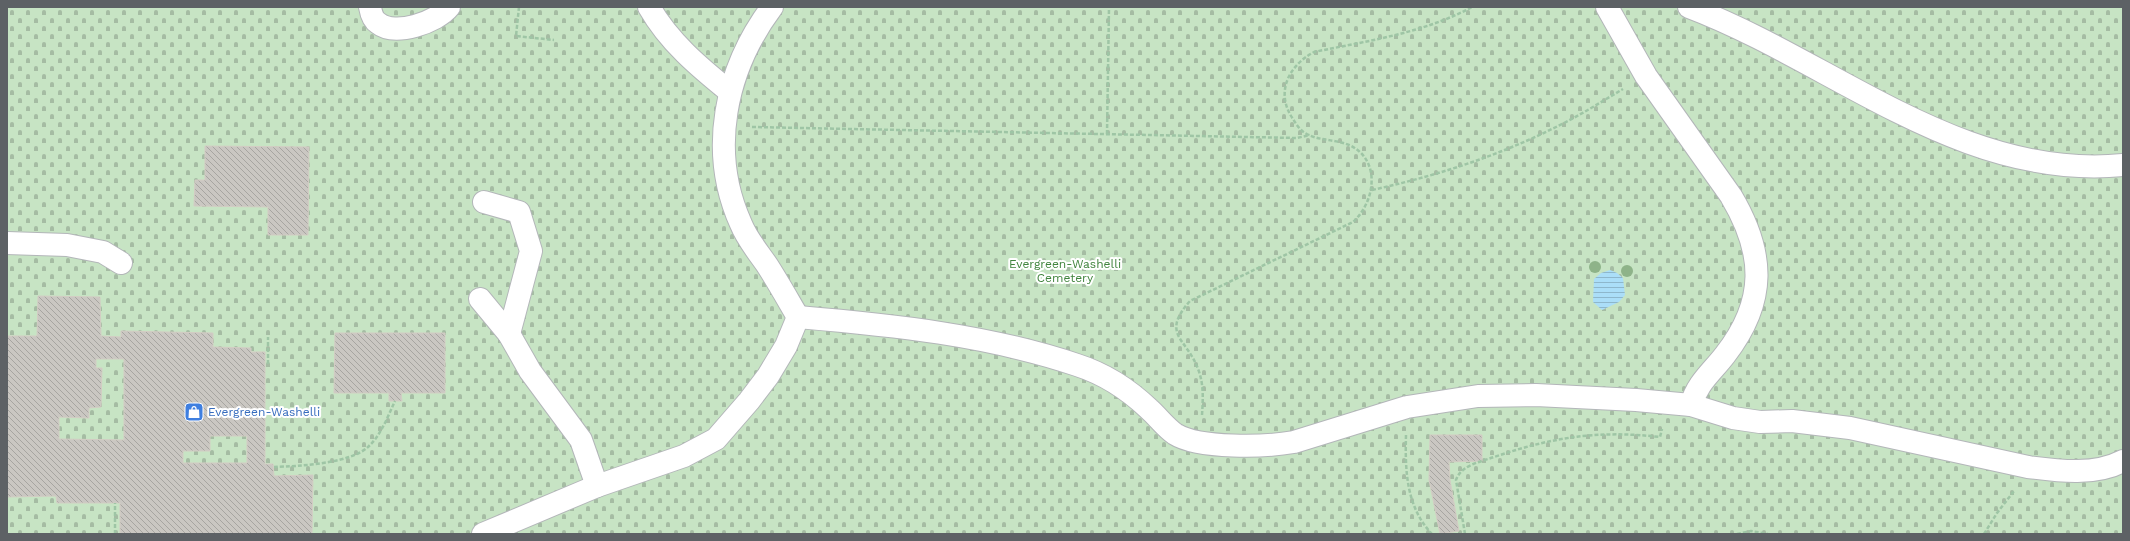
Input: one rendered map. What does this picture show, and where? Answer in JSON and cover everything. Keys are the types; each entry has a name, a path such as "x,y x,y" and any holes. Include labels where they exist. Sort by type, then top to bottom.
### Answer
{"lane":[{"path":"370,7 372,16 378,23 388,28 398,28 434,20 443,14 449,7"},
{"path":"649,7 665,31 681,50 730,92"},
{"path":"772,7 744,52 730,92 723,126 722,145 730,197 741,225 798,317"},
{"path":"1690,7 1759,38 1914,121 1941,133 2001,152 2050,162 2094,166 2123,165"},
{"path":"1609,8 1646,76 1732,196 1750,233 1757,264 1756,292 1749,315 1742,330 1725,355 1698,385 1691,404"},
{"path":"484,202 519,212 531,251 509,334"},
{"path":"7,243 67,245 103,252 121,263"},
{"path":"480,299 509,334 530,372 581,440 597,486"},
{"path":"798,317 933,332 1019,349 1077,365 1102,375 1125,389 1149,408 1175,434 1189,440 1200,442 1254,447 1280,445 1407,407 1455,399 1507,395 1691,404 1733,418 1760,422 1799,422 1850,428 2028,467 2080,471 2100,469 2123,461"},
{"path":"483,534 597,486 684,456 716,439 749,401 768,376 786,346 798,317"}],"path":[{"path":"519,7 516,36 554,40"},
{"path":"1107,134 1109,7"},
{"path":"1200,442 1203,386 1195,361 1177,336 1177,321 1180,313 1190,300 1354,222 1364,210 1372,190 1367,163 1363,155 1348,145 1310,135 1299,128 1289,114 1284,96 1287,78 1291,71 1307,56 1314,52 1408,30 1435,22 1472,7"},
{"path":"1372,190 1456,168 1510,148 1557,126 1646,76"},
{"path":"723,126 1297,138 1310,135"},
{"path":"268,337 268,364"},
{"path":"274,467 312,465 362,453 371,445 384,424 395,401"},
{"path":"1465,534 1456,487 1458,474 1463,470 1524,448 1574,436 1616,434 1660,437 1666,402"},
{"path":"1407,407 1405,453 1407,482 1420,519 1432,534"},
{"path":"1984,534 1997,512 2023,480 2028,467"},
{"path":"115,503 115,534"},
{"path":"1737,534 1751,531 1768,534"}],"green space":[{"name":"Evergreen-Washelli Cemetery","path":"7,7 2123,7 2123,534 7,534"}],"water":[{"path":"1610,270 1623,278 1625,295 1619,302 1602,310 1593,302 1594,279 1601,273"}],"building":[{"path":"205,146 309,147 308,235 268,235 268,207 194,206 195,180 205,180"},
{"name":"Evergreen-Washelli","path":"38,296 100,297 101,336 121,337 121,331 213,333 213,347 251,348 251,352 265,352 265,464 273,464 274,476 313,475 312,534 120,534 120,503 57,503 56,496 7,497 7,336 37,336","holes":["96,359 124,359 124,440 59,439 59,417 89,418 89,408 101,407 102,368 96,368","210,436 247,436 247,463 183,463 183,451 210,451"]},
{"path":"335,333 445,333 445,393 401,393 402,401 389,401 389,393 334,393"},
{"path":"1430,435 1482,435 1482,461 1449,462 1450,480 1459,531 1440,534 1429,480"}],"place":[{"name":"Evergreen-Washelli","path":"194,412"}]}
